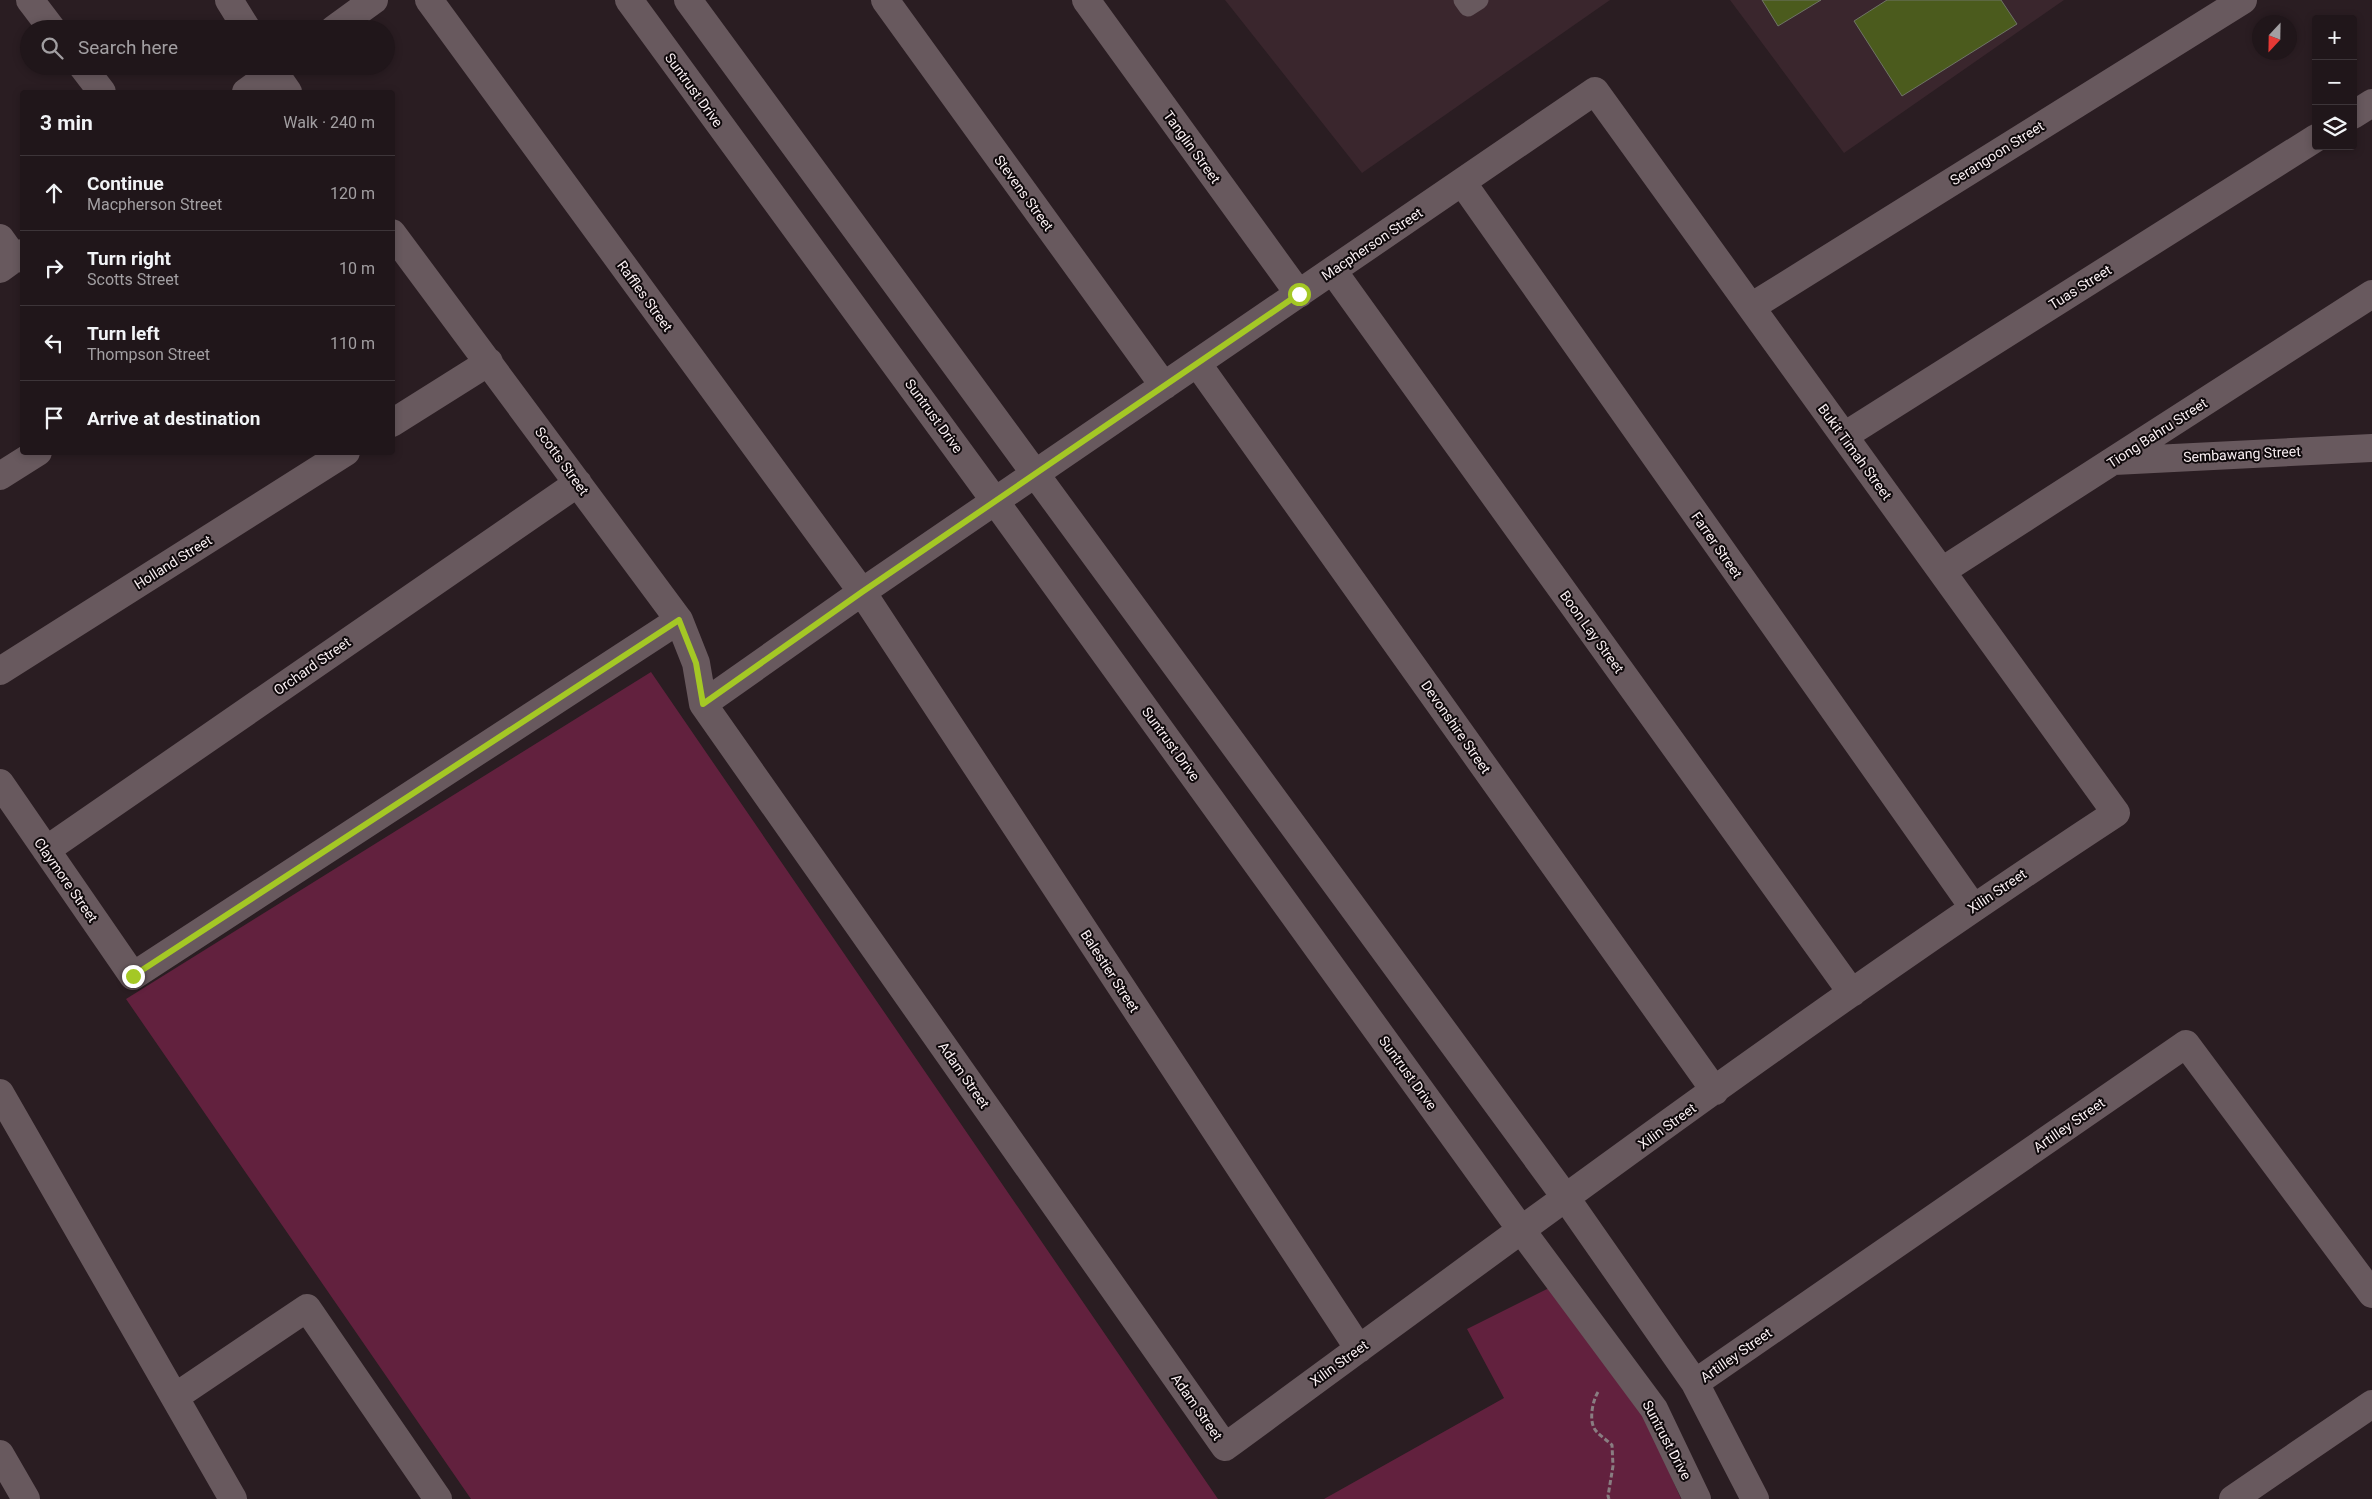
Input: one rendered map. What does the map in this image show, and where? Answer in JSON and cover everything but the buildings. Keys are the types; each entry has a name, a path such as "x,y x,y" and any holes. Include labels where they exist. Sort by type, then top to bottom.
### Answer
{"street":[{"path":"30,0 45,20"},
{"path":"229,0 241,20"},
{"path":"346,20 374,0"},
{"name":"Raffles Street","path":"429,0 862,592"},
{"name":"Suntrust Drive","path":"629,0 995,501 1522,1231 1654,1409 1697,1499"},
{"path":"688,0 1566,1198 1695,1383 1755,1499"},
{"name":"Stevens Street","path":"885,0 1164,386"},
{"name":"Tanglin Street","path":"1086,0 1299,294"},
{"name":"Serangoon Street","path":"1751,307 2243,0"},
{"path":"89,75 100,90"},
{"path":"250,90 276,75"},
{"name":"Macpherson Street","path":"703,704 862,592 1595,91"},
{"name":"Bukit Timah Street","path":"1595,91 2116,813"},
{"path":"2357,112 2372,103"},
{"name":"Tuas Street","path":"1844,436 2312,141"},
{"name":"Farrer Street","path":"1462,182 1973,907"},
{"name":"Scotts Street","path":"395,237 679,620 696,663 703,704"},
{"name":"Boon Lay Street","path":"1333,271 1852,993"},
{"name":"Tiong Bahru Street","path":"1942,571 2370,299"},
{"path":"395,421 489,362"},
{"name":"Devonshire Street","path":"1197,363 1714,1092"},
{"name":"Sembawang Street","path":"2113,461 2372,448"},
{"path":"0,476 33,455"},
{"name":"Holland Street","path":"0,671 341,455"},
{"name":"Orchard Street","path":"46,850 578,483"},
{"name":"Balestier Street","path":"862,592 1359,1349"},
{"name":"Claymore Street","path":"0,783 133,976 679,620"},
{"name":"Adam Street","path":"703,704 1225,1447"},
{"name":"Xilin Street","path":"1225,1447 1566,1198 1852,993 1973,907 2116,813"},
{"name":"Artilley Street","path":"1695,1383 2186,1044 2372,1294"},
{"path":"0,1093 233,1499"},
{"path":"175,1397 307,1308 438,1499"},
{"path":"2233,1499 2372,1404"},
{"path":"0,1454 26,1499"}],"lane":[{"path":"1462,0 1468,7 1479,0"}],"path":[{"path":"1610,1499 1608,1496 1613,1466 1612,1445 1594,1428 1592,1413 1595,1396 1606,1378 1623,1368"}],"shaded area":[{"path":"1225,0 1610,0 1362,173"},
{"path":"1730,0 2064,0 1844,153"},
{"path":"651,672 1218,1499 471,1499 126,999"},
{"path":"1555,1285 1646,1419 1681,1499 1324,1499 1504,1398 1467,1329"}],"route":[{"path":"133,976 679,620 696,663 703,704 862,592 1299,294"}]}
